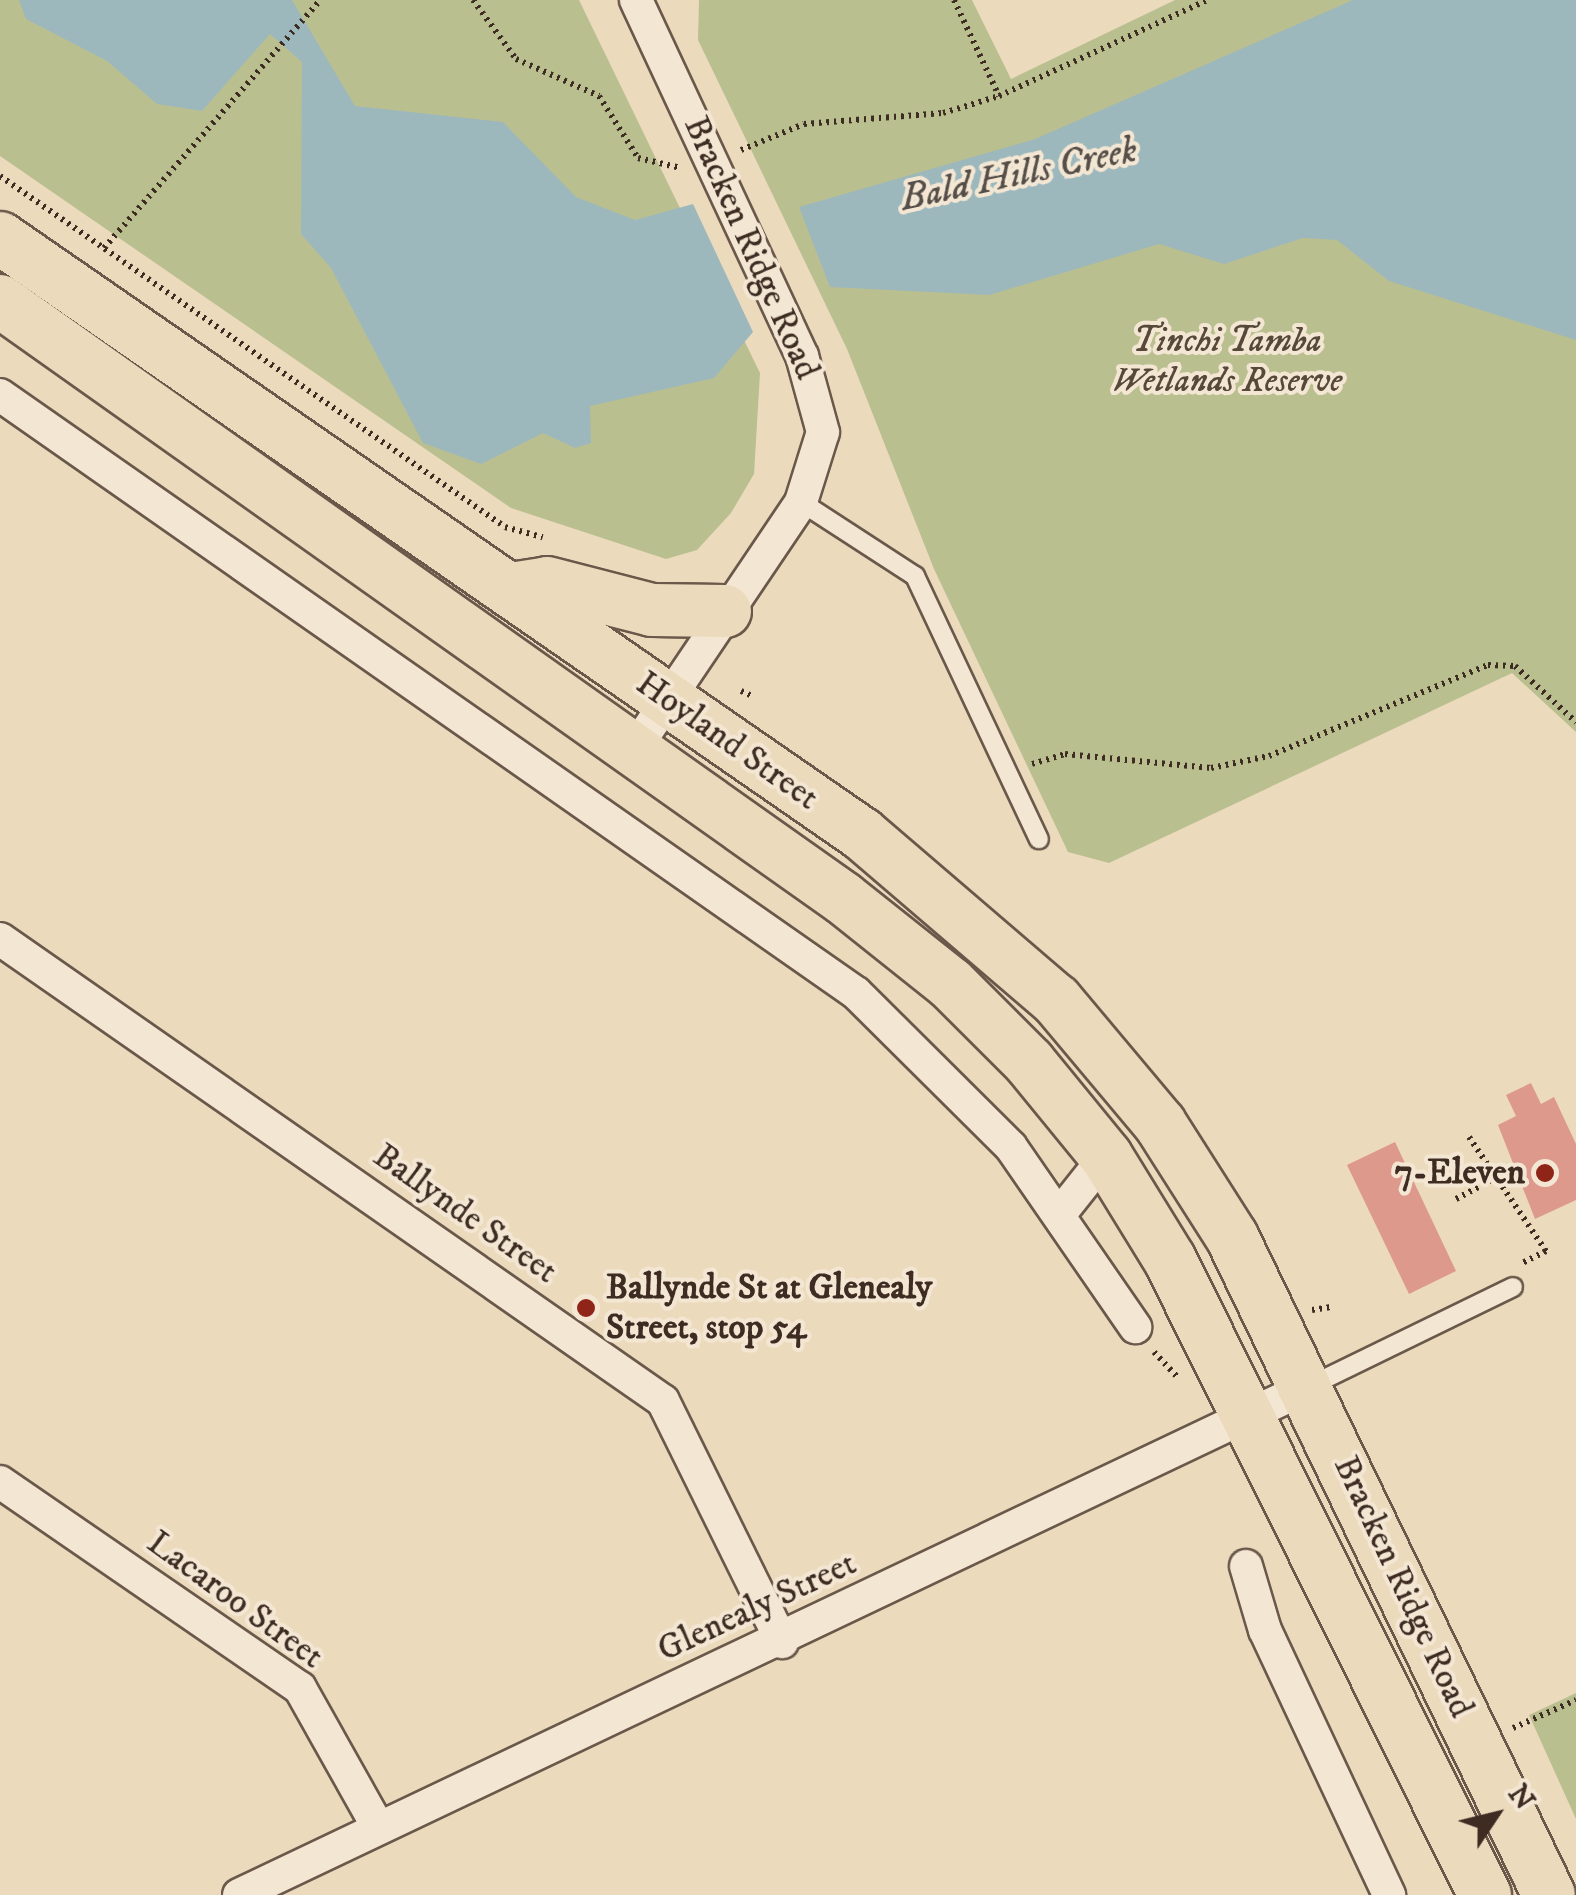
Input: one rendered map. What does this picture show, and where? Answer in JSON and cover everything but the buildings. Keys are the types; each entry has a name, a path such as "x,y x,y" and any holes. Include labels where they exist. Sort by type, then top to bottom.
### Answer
{"main road":[{"name":"Hoyland Street","path":"0,238 512,589 952,902 1056,1000 1196,1177 1308,1387"},
{"name":"Hoyland Street","path":"0,300 926,962 1029,1062 1106,1156 1248,1417"},
{"path":"512,589 547,582 652,610 725,612"},
{"name":"Bracken Ridge Road","path":"1308,1387 1549,1895"},
{"name":"Bracken Ridge Road","path":"1248,1417 1485,1895"}],"street":[{"name":"Bracken Ridge Road","path":"632,753 801,502 820,460 822,408 636,0"},
{"path":"0,395 798,946 969,1099 1058,1215 1135,1327"},
{"name":"Ballynde Street","path":"0,939 663,1401 782,1642"},
{"path":"1058,1215 1106,1156"},
{"name":"Glenealy Street","path":"238,1895 376,1824 782,1642 1308,1387"},
{"name":"Lacaroo Street","path":"0,1482 300,1688 376,1824"},
{"path":"1246,1566 1265,1630 1390,1895"}],"lane":[{"path":"801,502 915,576 1039,839"},
{"path":"1308,1387 1513,1287"}],"path":[{"path":"104,248 320,0"},
{"path":"474,0 516,59 599,96 638,158 683,168"},
{"path":"954,0 998,96"},
{"path":"732,154 804,124 943,112 998,96 1208,0"},
{"path":"0,176 506,527 561,543"},
{"path":"1007,772 1065,754 1211,768 1269,756 1488,665 1515,666 1576,722"},
{"path":"740,691 752,696"},
{"path":"1469,1136 1490,1181 1546,1251 1511,1269 1507,1262"},
{"path":"1456,1199 1490,1181"},
{"path":"1504,1732 1576,1700"}],"green space":[{"path":"0,0 579,0 760,373 754,474 731,513 697,550 666,559 511,508 0,156"},
{"name":"Tinchi Tamba Wetlands Reserve","path":"699,0 972,0 1011,79 1175,0 1576,0 1576,732 1512,673 1109,863 1068,852 934,569 847,349 698,40"},
{"path":"1576,1693 1576,1819 1529,1715"}],"water":[{"path":"19,0 292,0 355,106 503,122 576,197 635,220 693,204 753,332 714,378 590,406 591,443 575,448 543,433 481,464 423,443 331,268 301,234 302,62 270,34 202,111 157,104 107,61 26,19"},
{"name":"Bald Hills Creek","path":"1353,0 1576,0 1576,340 1389,281 1337,240 1303,238 1224,264 1159,244 989,295 830,287 799,207 1035,139"}],"place":[{"name":"7-Eleven","path":"1545,1173"},
{"name":"Ballynde St at Glenealy Street, stop 54","path":"586,1308"}]}
